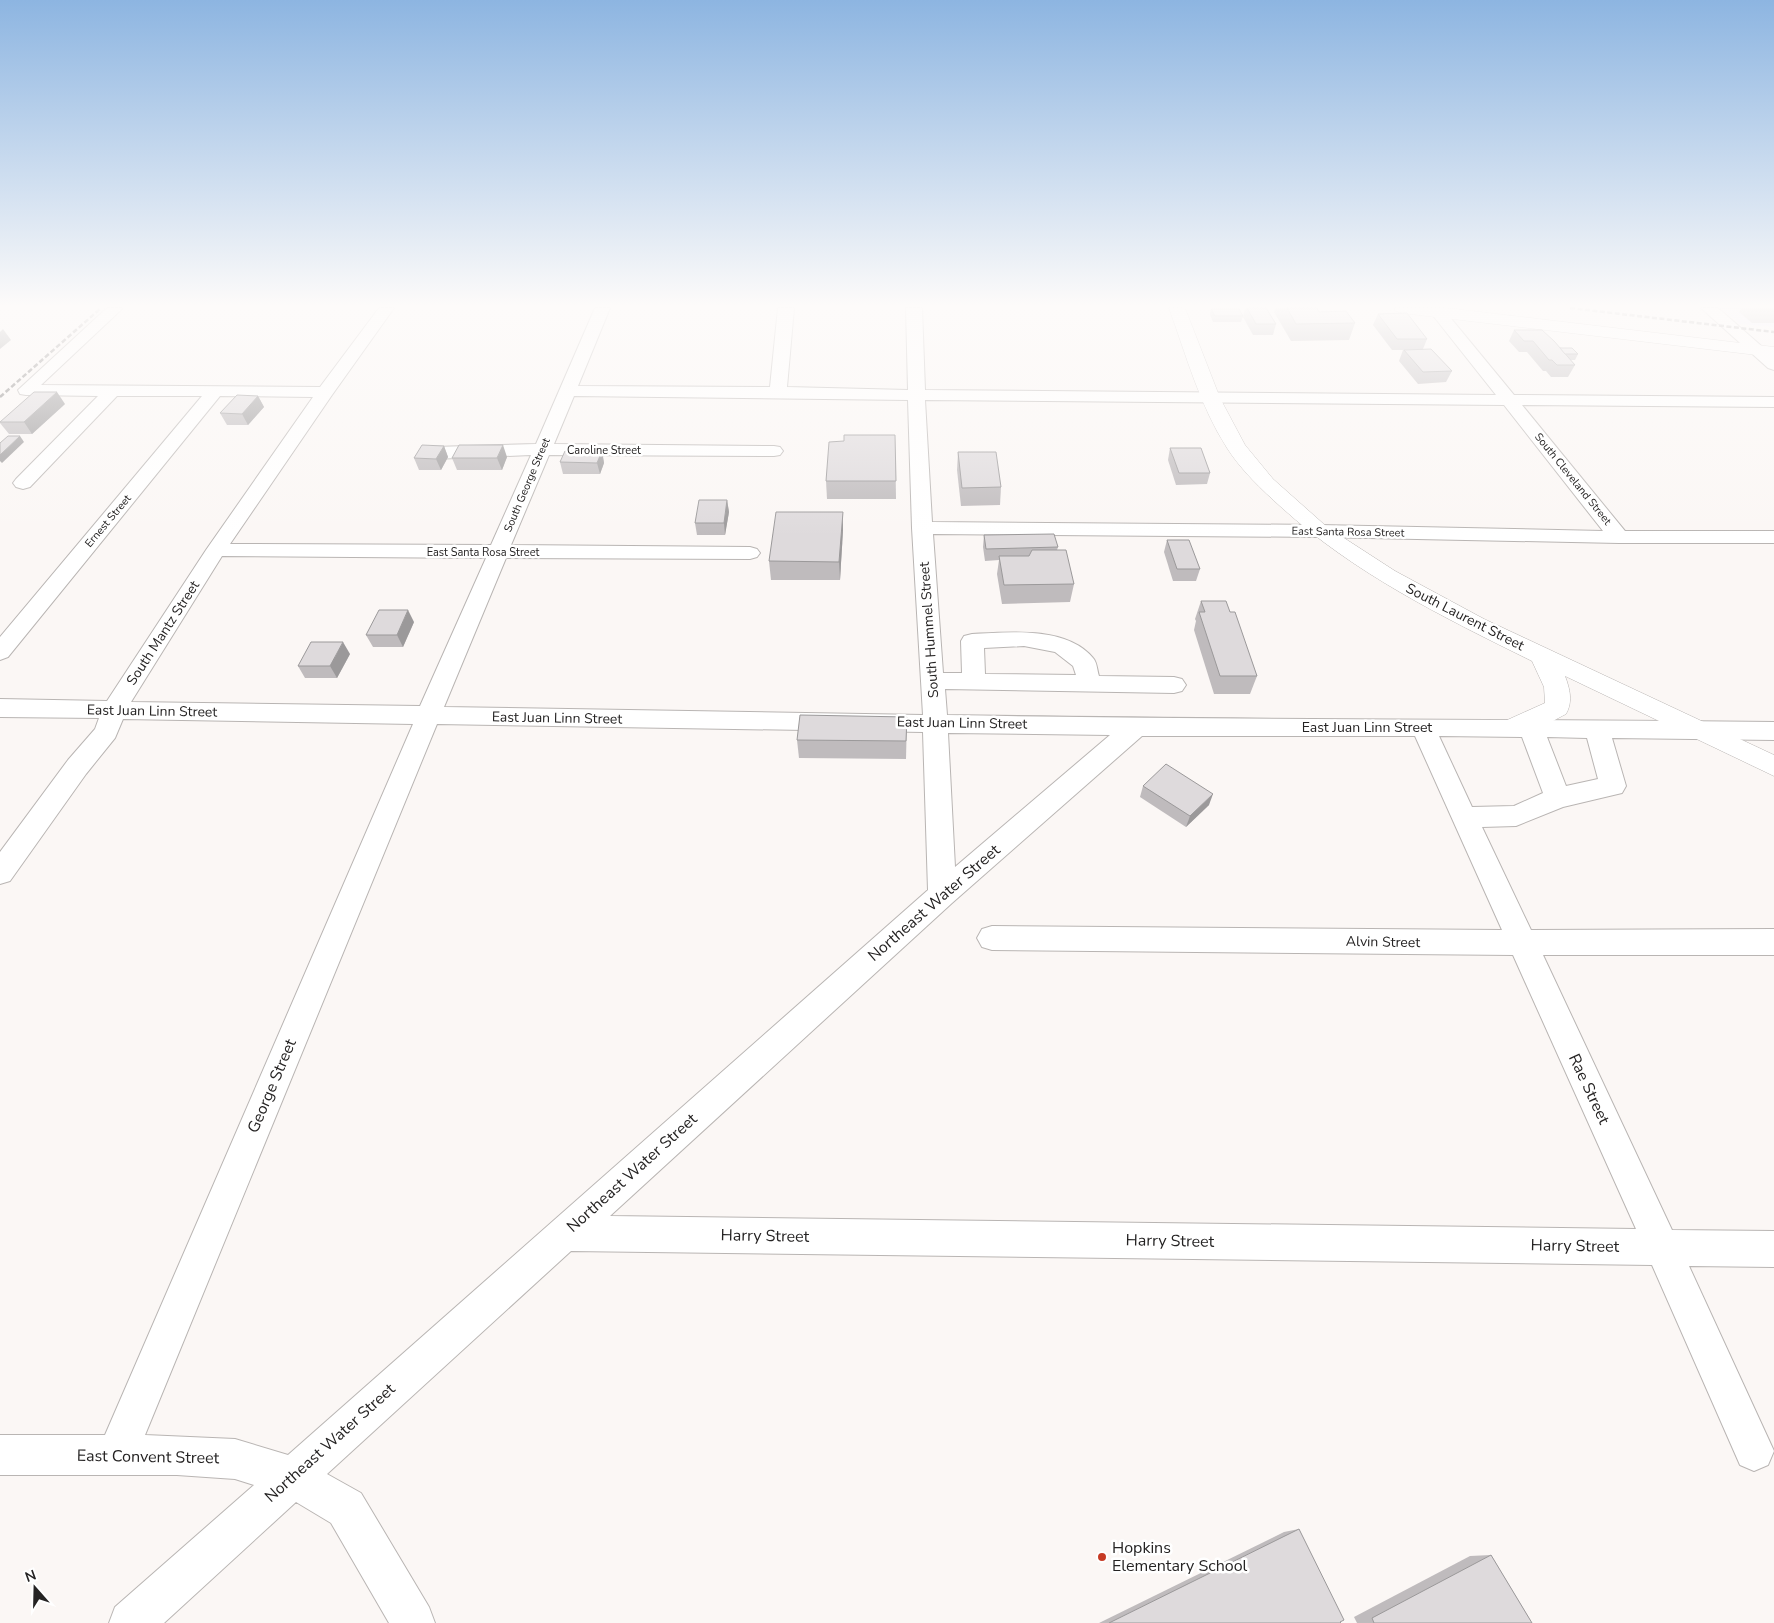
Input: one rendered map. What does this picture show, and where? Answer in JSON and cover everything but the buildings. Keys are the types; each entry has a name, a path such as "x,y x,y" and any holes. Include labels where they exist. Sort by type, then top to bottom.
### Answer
{"main road":[{"name":"South Laurent Street","path":"1206,384 1236,447 1266,483 1320,531 1386,576 1476,624 1697,731 1774,766"},
{"path":"1522,728 1557,708 1558,692 1542,656"}],"street":[{"path":"33,384 26,390 325,392"},
{"name":"South Mantz Street","path":"0,873 77,767 106,732 113,711 216,550 331,384"},
{"name":"South George Street","path":"428,716 570,384"},
{"path":"778,392 779,384"},
{"name":"South Hummel Street","path":"915,384 922,528 936,722 942,895"},
{"name":"South Cleveland Street","path":"1497,384 1619,537"},
{"path":"23,484 113,390"},
{"name":"Ernest Street","path":"0,652 215,391"},
{"path":"567,391 1211,398 1509,398 1774,402"},
{"name":"Caroline Street","path":"434,453 542,449 774,450"},
{"name":"East Santa Rosa Street","path":"922,528 1320,531 1619,537 1774,537"},
{"name":"East Santa Rosa Street","path":"216,550 750,553"},
{"path":"974,681 972,641 1024,639 1062,646 1084,662 1089,682"},
{"path":"930,650 973,652"},
{"path":"932,681 1174,684"},
{"name":"East Juan Linn Street","path":"0,708 428,716 936,722 1136,727 1423,727 1774,732"},
{"name":"George Street","path":"117,1455 428,716"},
{"name":"Northeast Water Street","path":"131,1623 942,895 1136,727"},
{"name":"Rae Street","path":"1423,727 1521,943 1663,1247 1754,1451"},
{"path":"1522,728 1558,798"},
{"path":"1464,817 1516,816 1558,798 1613,786 1597,730"},
{"name":"Alvin Street","path":"992,938 1521,943 1774,942"},
{"name":"Harry Street","path":"566,1233 1774,1249"},
{"name":"East Convent Street","path":"0,1455 177,1455 235,1459 293,1477 346,1508 413,1623"}],"railway":[{"path":"0,397 15,384"}],"place":[{"name":"Hopkins Elementary School","path":"1102,1557"}]}
